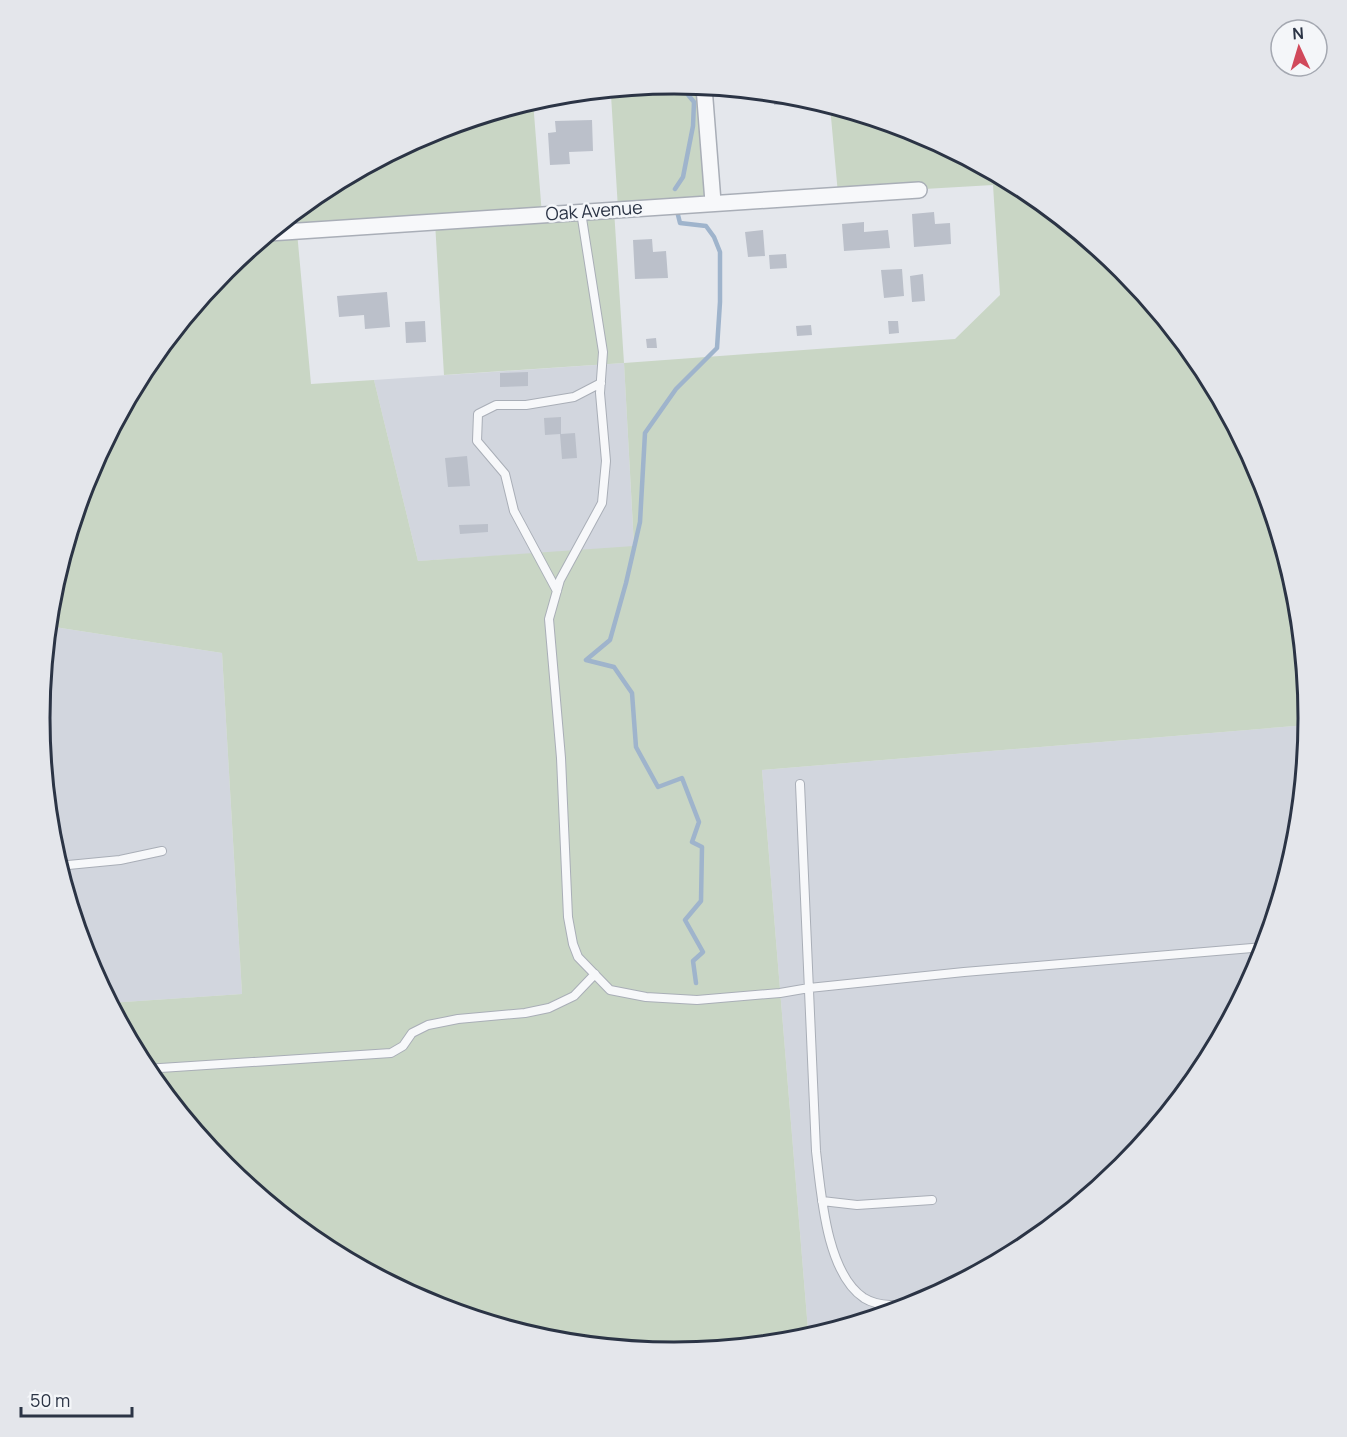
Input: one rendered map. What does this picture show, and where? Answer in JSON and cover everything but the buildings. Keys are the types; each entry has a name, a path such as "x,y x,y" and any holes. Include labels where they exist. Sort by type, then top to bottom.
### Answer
{"street":[{"path":"705,96 713,202"},
{"name":"Oak Avenue","path":"283,232 920,189"}],"lane":[{"path":"581,212 603,352 601,383 606,461 602,503 560,580 549,619 561,758 568,917 573,944 579,957 610,990 646,997 697,1000 964,972 1253,948"},
{"path":"556,591 514,511 505,474 477,441 478,414 496,405 526,405 574,397 601,383"},
{"path":"800,784 816,1151 822,1201 832,1248 848,1282 865,1299 886,1304"},
{"path":"67,865 120,860 162,851"},
{"path":"157,1068 391,1053 403,1046 412,1033 428,1024 549,1008 574,996 595,974"},
{"path":"822,1201 857,1205 932,1200"}],"shaded area":[{"path":"624,363 634,547 418,561 374,380"},
{"path":"56,627 222,653 242,994 118,1002 114,994 83,919 61,840 51,759 50,718 51,678"},
{"path":"1298,726 1292,800 1286,840 1264,919 1250,957 1214,1031 1169,1098 1143,1130 1085,1188 1053,1214 985,1259 912,1295 874,1309 808,1328 762,770"}],"green space":[{"path":"674,94 705,96 713,202 618,209 611,98"},
{"path":"534,111 542,215 614,210 624,363 955,339 1000,295 993,185 838,194 831,115 912,142 986,178 1020,200 1085,249 1143,307 1169,339 1214,406 1250,480 1264,518 1286,597 1296,678 1298,726 762,770 808,1328 714,1341 633,1341 552,1331 512,1321 435,1295 361,1259 294,1214 232,1160 178,1098 133,1030 118,1002 242,994 222,653 56,627 61,597 83,518 97,480 133,406 178,339 204,307 262,249 327,200 398,159 473,128","holes":["435,222 444,375 624,363 634,546 418,561 374,380 311,384 297,232"]}],"waterway":[{"path":"675,189 683,177 693,126 694,102 688,95"},
{"path":"678,215 680,223 706,226 714,237 720,252 717,348 676,389 645,433 640,522 626,583 610,640 586,660 614,667 632,693 636,747 658,787 682,778 699,822 692,842 702,847 701,901 685,920 703,952 693,961 696,983"}]}
